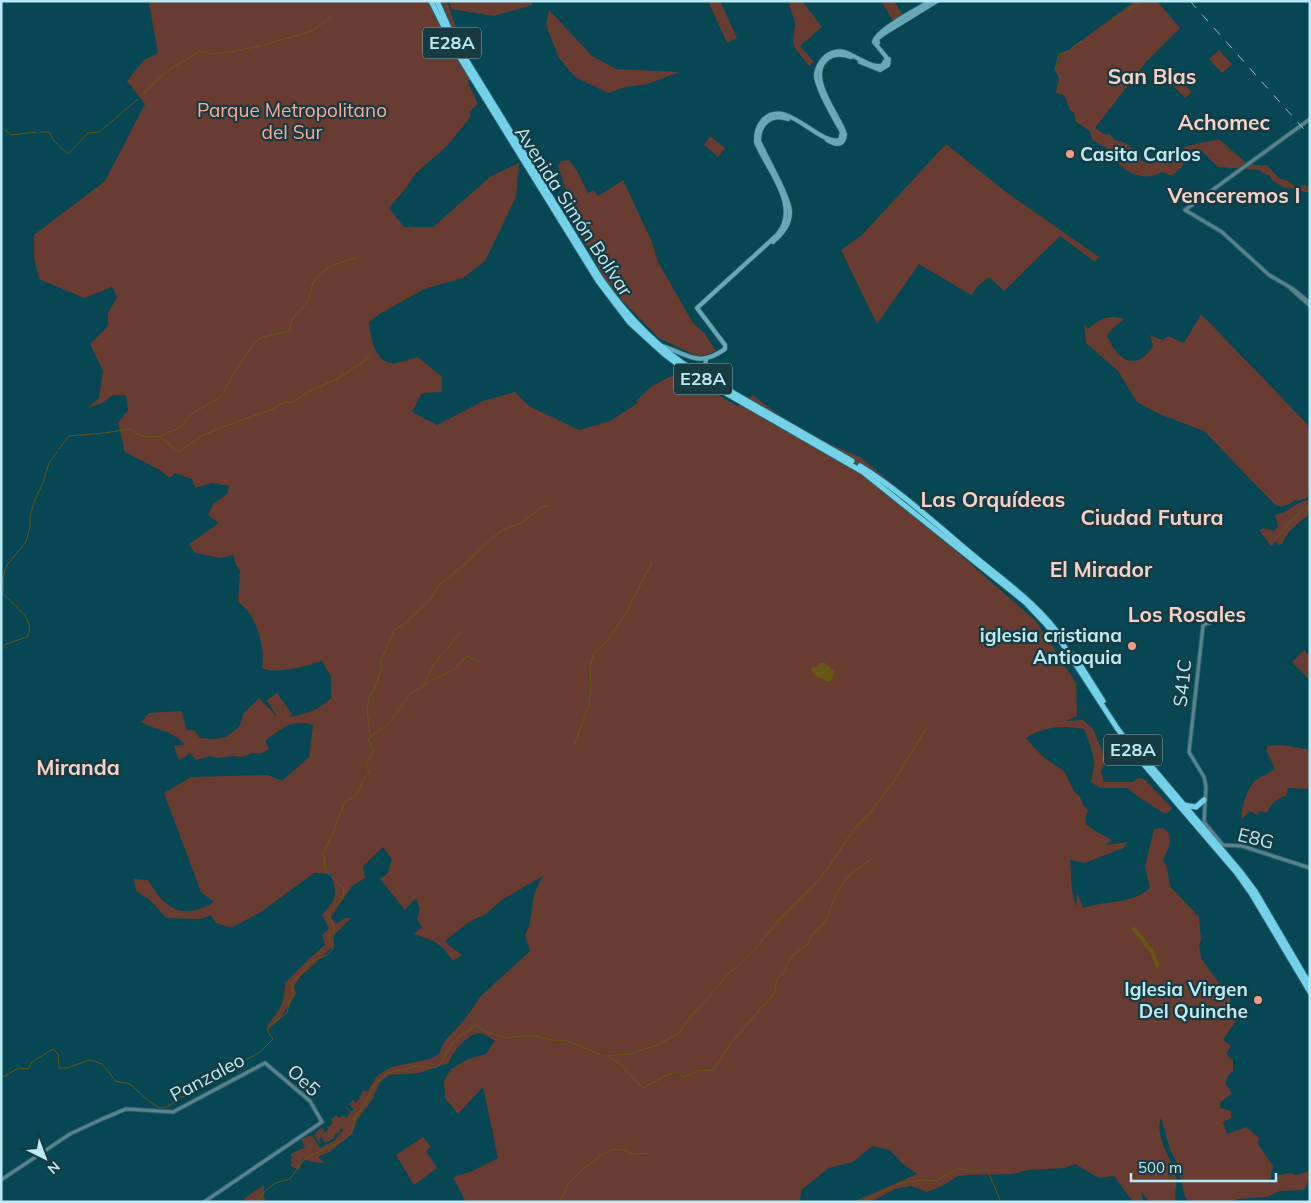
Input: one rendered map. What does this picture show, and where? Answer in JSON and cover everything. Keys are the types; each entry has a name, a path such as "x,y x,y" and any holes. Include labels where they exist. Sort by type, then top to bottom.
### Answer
{"highway":[{"name":"Avenida Simón Bolívar","path":"432,1 457,54 596,271 616,301 632,320 678,360 866,470 1032,609 1060,640 1089,682 1117,728 1141,760 1255,891 1310,985"},
{"name":"Avenida Simón Bolívar","path":"437,1 452,35 598,281 619,310 648,341 684,368 858,469 930,522"},
{"name":"Avenida Simón Bolívar","path":"1174,796 1184,805 1188,812"},
{"path":"1184,805 1196,807 1204,800"},
{"name":"Avenida Simón Bolívar","path":"1238,871 1310,992"},
{"path":"1260,909 1265,914 1267,913"}],"main road":[{"path":"903,20 931,1"},
{"path":"659,345 693,358 706,360 724,350 726,345 698,309 777,235 785,223 787,217 786,205 757,143 756,132 759,125 768,116 780,114 796,120 825,138 838,141 842,138 842,132 822,92 818,74 823,59 830,54 840,51 876,66 883,65 887,58 874,43 883,30 937,1"},
{"path":"706,360 705,368 722,386"}],"street":[{"path":"1310,119 1185,210 1222,232 1245,251 1269,275 1291,288 1310,305"},
{"name":"S41C","path":"1204,617 1189,752 1204,776 1206,787 1204,800"},
{"path":"1204,626 1210,623"},
{"name":"E8G","path":"1204,800 1204,822 1224,845 1242,846 1310,868"},
{"name":"Oe5","path":"204,1202 322,1122 310,1101 264,1063"},
{"name":"Panzaleo","path":"1,1180 70,1134 102,1119 126,1109 173,1112 264,1063"}],"green space":[{"name":"Parque Metropolitano del Sur","path":"150,1 447,1 473,79 467,81 478,104 469,112 471,116 447,146 415,174 389,208 404,227 433,227 491,176 519,163 516,197 485,261 463,278 424,289 369,322 374,346 380,357 390,363 397,363 418,357 442,377 442,392 422,393 412,412 437,425 483,401 515,392 529,406 579,430 610,421 638,403 636,401 652,386 669,377 689,373 701,381 705,387 737,406 753,395 783,418 830,444 860,457 917,504 914,511 918,518 1036,621 1076,683 1077,716 1065,721 1083,720 1093,729 1105,761 1101,772 1104,782 1133,782 1138,778 1144,779 1172,808 1165,814 1127,788 1100,788 1091,782 1094,762 1084,729 1054,727 1026,738 1043,757 1064,771 1074,791 1088,810 1086,824 1112,840 1105,845 1128,842 1123,848 1085,863 1070,860 1072,890 1076,908 1077,892 1083,908 1126,900 1150,888 1145,866 1154,829 1163,828 1167,831 1170,843 1163,860 1167,868 1170,886 1199,917 1201,958 1229,997 1237,1019 1223,1040 1231,1046 1226,1054 1233,1061 1233,1071 1225,1083 1232,1093 1221,1102 1220,1108 1231,1111 1231,1118 1223,1122 1227,1134 1246,1127 1259,1138 1258,1144 1273,1166 1269,1184 1279,1175 1291,1173 1296,1175 1310,1171 1310,1179 1304,1190 1280,1191 1267,1197 1236,1199 1235,1202 1189,1202 1185,1197 1177,1163 1171,1152 1161,1118 1160,1133 1176,1178 1176,1202 1149,1202 1141,1191 1143,1202 1133,1202 1114,1176 1099,1178 1075,1164 1065,1168 1028,1170 1013,1174 958,1176 942,1186 927,1192 911,1186 895,1189 871,1202 853,1202 917,1174 903,1164 890,1150 872,1146 853,1162 829,1168 802,1189 799,1202 466,1202 453,1177 470,1172 498,1158 483,1087 458,1114 445,1098 444,1081 451,1069 468,1059 486,1054 495,1041 480,1033 470,1036 465,1040 453,1054 449,1063 419,1073 389,1075 380,1082 372,1100 357,1120 352,1134 329,1152 318,1157 325,1163 303,1159 299,1170 291,1166 291,1154 305,1147 301,1139 312,1135 320,1148 334,1141 343,1130 340,1129 334,1138 325,1143 319,1132 321,1137 319,1141 323,1141 320,1144 314,1135 322,1127 325,1133 328,1129 327,1127 332,1125 333,1122 331,1120 336,1115 339,1118 342,1116 347,1118 350,1113 346,1107 353,1111 349,1104 353,1100 356,1103 358,1099 360,1100 359,1096 363,1095 361,1093 364,1090 367,1092 377,1076 391,1067 430,1059 439,1054 444,1042 464,1020 482,995 530,951 525,935 530,921 534,895 543,876 503,899 486,914 469,922 445,941 462,955 453,961 436,943 414,934 422,927 417,919 420,909 416,898 405,910 380,879 388,873 392,859 383,847 363,866 365,878 352,886 331,917 336,924 345,918 351,918 334,935 334,946 301,976 294,986 296,994 280,1019 266,1031 268,1024 281,1004 285,983 325,945 322,935 329,928 322,915 333,901 335,892 331,874 314,873 261,912 231,928 216,923 211,915 200,919 166,918 150,900 136,891 134,879 148,880 154,890 168,905 184,911 203,908 214,902 201,892 164,793 191,777 268,775 282,781 309,757 313,725 299,723 287,726 265,741 269,749 262,753 252,753 242,757 218,758 210,756 196,760 190,753 179,761 174,746 185,744 169,733 141,722 149,713 181,711 187,730 194,730 200,738 213,739 226,737 239,727 244,713 259,698 278,718 267,700 277,693 292,714 289,717 312,711 322,706 331,698 331,677 322,661 275,671 262,668 262,647 256,626 249,612 238,602 240,570 236,565 233,555 221,558 195,553 189,544 219,523 208,515 213,504 227,494 229,486 212,483 195,488 192,479 175,473 170,478 158,469 125,452 118,423 128,410 126,395 113,395 102,403 88,408 99,398 103,371 90,344 108,326 108,313 117,297 112,287 84,298 39,279 34,258 34,235 105,181 145,104 127,81 144,60 158,53"},
{"path":"449,1 532,1 532,5 494,16 451,9"},
{"path":"708,1 720,1 737,38 727,43"},
{"path":"788,1 802,1 822,27 800,46 814,62 809,66 795,48 793,42 795,23"},
{"path":"894,1 904,17 894,23 882,2"},
{"path":"1135,1 1157,1 1180,28 1146,62 1095,128 1106,135 1110,134 1115,140 1125,143 1138,153 1142,161 1150,164 1161,154 1179,152 1187,146 1219,139 1245,162 1255,165 1267,165 1280,179 1286,180 1295,186 1305,185 1310,188 1310,192 1285,188 1273,181 1269,175 1259,170 1218,167 1201,150 1172,176 1162,172 1149,176 1136,175 1124,168 1114,158 1108,158 1107,148 1092,140 1090,131 1076,122 1074,113 1070,110 1065,97 1056,93 1059,78 1055,70 1061,53 1070,50"},
{"path":"549,10 592,56 616,69 679,72 648,84 625,87 608,93 575,77 559,58 546,25"},
{"path":"1219,50 1232,64 1222,73 1209,59"},
{"path":"1173,73 1192,92 1185,98 1167,79"},
{"path":"710,136 725,148 718,157 704,145"},
{"path":"946,144 1006,192 1099,257 1095,262 1060,236 1004,291 989,277 971,295 919,264 877,324 841,250 862,235"},
{"path":"569,160 588,193 594,190 598,196 623,180 652,242 658,262 693,323 705,334 716,351 697,356 659,338 605,280 589,249 581,239 582,222 564,185 558,166 561,161"},
{"path":"1201,314 1310,427 1310,492 1307,498 1297,501 1297,499 1284,506 1275,505 1204,431 1157,413 1137,402 1118,371 1086,343 1084,324 1088,329 1105,318 1124,319 1107,336 1121,357 1134,361 1147,354 1153,346 1150,335 1163,340 1168,336 1184,343"},
{"path":"1310,499 1310,514 1290,531 1283,543 1279,545 1276,541 1271,546 1259,530 1265,528 1274,531 1278,526 1275,515 1283,513 1297,504"},
{"path":"1304,650 1310,656 1310,680 1292,662"},
{"path":"1283,745 1310,750 1310,789 1288,788 1286,796 1274,802 1267,813 1260,811 1257,815 1250,811 1242,819 1243,806 1252,785 1275,769 1266,750 1268,746"},
{"path":"423,1137 431,1147 426,1151 437,1168 414,1185 396,1155"},
{"path":"264,1185 266,1202 243,1202 247,1196"}],"shaded area":[{"path":"820,663 825,663 835,672 832,680 828,682 815,676 811,670 812,667 817,667"}],"waterway":[{"path":"1129,9 1139,3"},
{"path":"1109,23 1129,9"},
{"path":"264,45 312,31 331,17"},
{"path":"1055,70 1059,54 1070,51 1082,41"},
{"path":"167,71 199,52 211,54 260,46"},
{"path":"141,96 164,73"},
{"path":"40,132 49,132 54,141 68,154 88,133 99,132 138,99"},
{"path":"1,127 12,135 36,132"},
{"path":"160,436 179,428 193,413 221,397 245,357 260,338 290,331 292,321 307,302 313,283 321,273 337,264 356,258"},
{"path":"59,449 69,436 130,429 141,436 160,437 179,452 201,436 273,409 284,402 293,402 308,392 337,379 370,357"},
{"path":"1,651 6,644 27,637 29,631 27,619 3,594 4,573 7,565 26,542 30,527 30,515 35,499 43,483 49,463 57,452"},
{"path":"370,736 367,708 369,698 375,688 381,671 381,661 395,629 404,624 431,599 439,585 493,537 505,529 523,522 540,508 549,505"},
{"path":"1273,542 1295,517 1310,505"},
{"path":"575,744 589,704 591,688 590,668 593,654 606,642 626,613 652,562"},
{"path":"425,684 433,665 462,631"},
{"path":"162,1108 169,1106 180,1097 194,1094 204,1083 219,1079 231,1068 260,1052 273,1039 268,1032 269,1026 287,1013 293,994 292,983 309,963 327,955 333,949 329,936 335,930 329,916 330,910 342,899 344,889 324,869 323,853 346,801 357,794 369,771 367,761 372,754 372,747 368,740 389,723 411,693 455,669 467,656 480,662"},
{"path":"256,1202 275,1183 290,1179 308,1157 344,1140 353,1129 355,1116 361,1110 375,1084 387,1073 418,1066 437,1067 443,1061 446,1052 456,1039 476,1025 488,1033 508,1038 535,1036 568,1041 604,1056 631,1054 657,1045 679,1033 689,1018 728,974 749,956 779,920 827,869 856,827 869,814 894,781 927,727"},
{"path":"609,1057 619,1063 643,1088 676,1072 684,1077 697,1071 713,1070 729,1046 774,995 777,979 784,973 792,956 807,945 813,934 825,922 836,895 847,877 870,860"},
{"path":"1134,929 1151,950 1158,966"},
{"path":"1,1078 19,1068 28,1069 32,1062 53,1049 58,1054 59,1068 67,1068 90,1060 102,1064 115,1081 128,1083 149,1101 161,1108"},
{"path":"559,1202 570,1182 585,1167 606,1152 617,1149 635,1154 647,1153"},
{"path":"861,1202 901,1183 922,1180 935,1181 957,1169 977,1171 987,1169 1001,1202"}],"railway":[{"path":"1190,1 1310,136"}],"place":[{"name":"Casita Carlos","path":"1070,154"},
{"name":"iglesia cristiana Antioquia","path":"1132,646"},
{"name":"Iglesia Virgen Del Quinche","path":"1258,1000"}],"district":[{"name":"San Blas","path":"1152,77"},
{"name":"Achomec","path":"1224,123"},
{"name":"Venceremos I","path":"1234,196"},
{"name":"Las Orquídeas","path":"993,500"},
{"name":"Ciudad Futura","path":"1152,518"},
{"name":"El Mirador","path":"1101,570"},
{"name":"Los Rosales","path":"1187,615"},
{"name":"Miranda","path":"78,768"}]}
